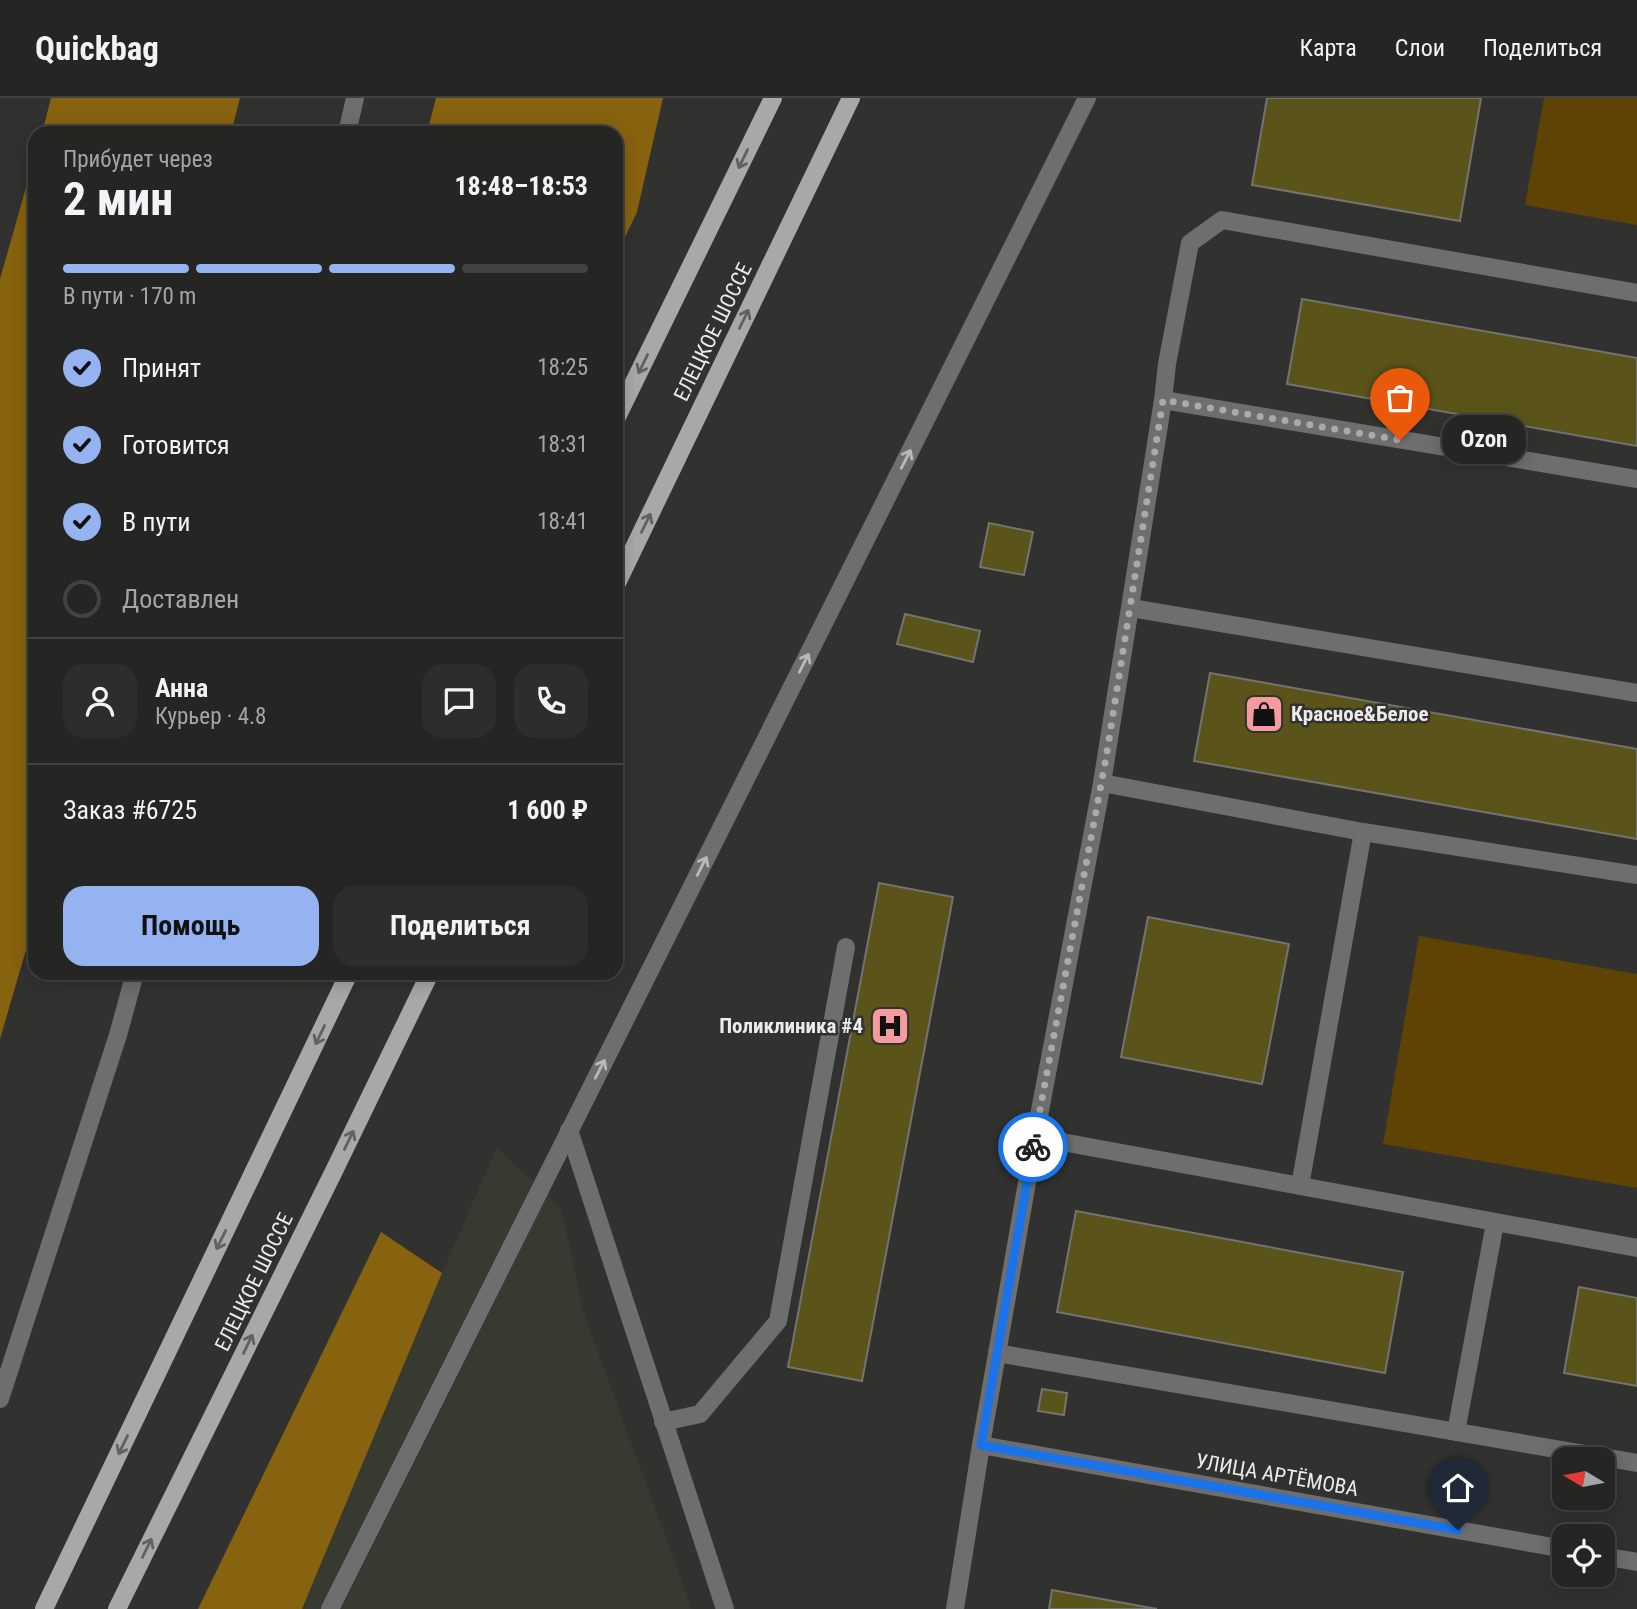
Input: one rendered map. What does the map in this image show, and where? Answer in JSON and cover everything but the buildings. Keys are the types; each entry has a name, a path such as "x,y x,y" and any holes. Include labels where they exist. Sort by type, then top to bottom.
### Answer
{"main road":[{"path":"623,405 773,98"},
{"name":"ЕЛЕЦКОЕ ШОССЕ","path":"623,570 851,98"},
{"path":"44,1609 346,980"},
{"name":"ЕЛЕЦКОЕ ШОССЕ","path":"117,1609 427,980"}],"street":[{"path":"349,126 355,98"},
{"path":"330,1609 1087,98"},
{"path":"956,1609 997,1353 1131,608 1167,364 1190,243 1222,220 1637,293"},
{"path":"1163,400 1637,479"},
{"path":"1131,608 1637,694"},
{"path":"1101,783 1363,832 1637,875"},
{"path":"1300,1186 1363,832"},
{"path":"663,1422 700,1414 778,1321 846,947"},
{"path":"0,1399 118,1035 133,980"},
{"path":"569,1130 724,1609"},
{"path":"1035,1137 1637,1248"},
{"path":"1456,1432 1495,1223"},
{"path":"997,1353 1637,1463"},
{"name":"УЛИЦА АРТЁМОВА","path":"981,1445 1552,1547"},
{"path":"1615,1558 1637,1562"}],"shaded area":[{"path":"51,98 240,98 233,126 44,126"},
{"path":"436,98 663,98 637,212 623,241 623,126 429,126"},
{"path":"1544,98 1637,98 1637,225 1525,205"},
{"path":"28,181 28,943 0,1039 0,279"},
{"path":"1419,936 1637,974 1637,1188 1383,1144"},
{"path":"497,1147 562,1210 583,1311 692,1609 302,1609 442,1273"},
{"path":"381,1232 442,1273 302,1609 198,1609"}],"way so far":[{"path":"1033,1147 1106,758 1163,400 1400,440"}],"place":[{"name":"Ozon","path":"1400,440"},
{"name":"Красное&Белое","path":"1264,714"},
{"name":"Поликлиника #4","path":"890,1026"}],"route":[{"path":"1033,1147 981,1445 1458,1530"}]}
